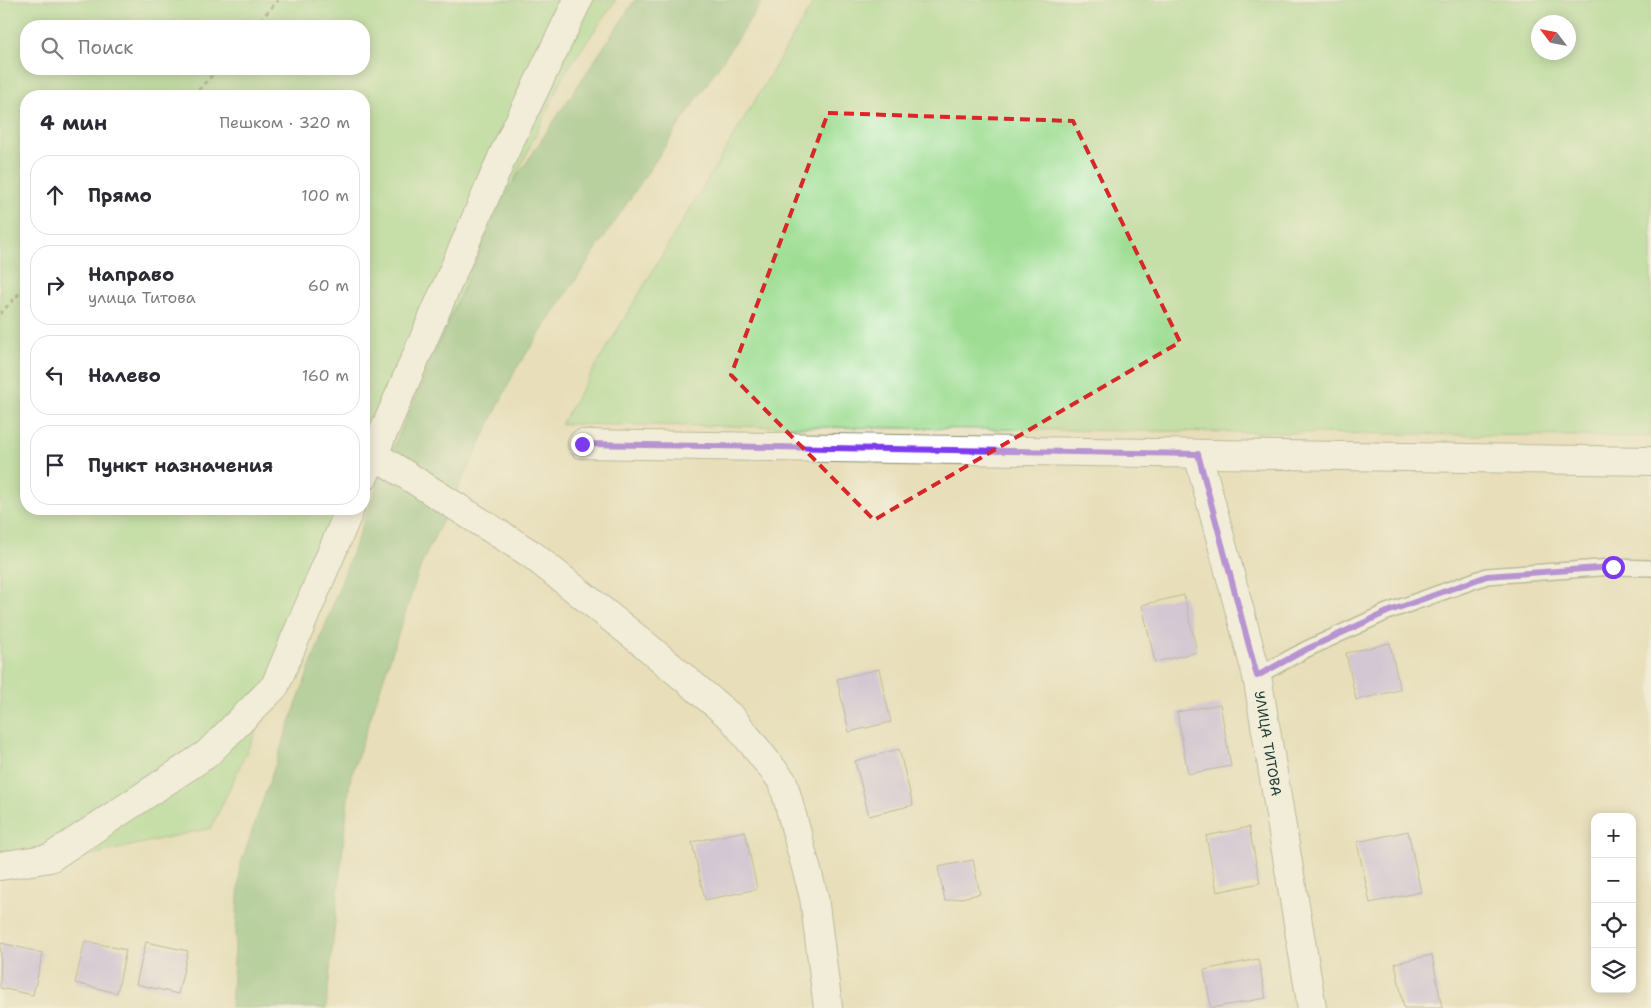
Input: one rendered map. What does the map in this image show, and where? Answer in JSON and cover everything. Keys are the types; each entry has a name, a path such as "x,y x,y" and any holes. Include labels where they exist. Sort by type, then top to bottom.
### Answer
{"street":[{"path":"370,460 504,153 578,0"},
{"path":"582,444 1651,461"},
{"name":"УЛИЦА ТИТОВА","path":"1198,454 1257,676 1312,1008"},
{"path":"370,466 531,554 644,644 732,718 782,782 814,897 828,1008"},
{"path":"0,866 50,858 207,754 275,686 347,515"}],"lane":[{"path":"1257,676 1307,649 1387,612 1487,576 1613,567 1651,568"}],"path":[{"path":"260,20 278,0"},
{"path":"199,90 213,75"},
{"path":"0,314 20,292"}],"highlighted area":[{"path":"828,113 1073,121 1180,342 874,520 731,375"}],"green space":[{"path":"0,0 616,0 564,74 370,488 370,90 20,90 20,515 357,515 211,828 0,875"},
{"path":"635,0 763,0 516,369 421,565 350,780 326,1008 231,1008 240,866 296,705 366,515 370,515 370,504 380,477 504,196"},
{"path":"815,0 1651,0 1651,437 561,424"}],"building":[{"path":"1184,595 1197,652 1155,662 1142,605"},
{"path":"1390,643 1400,690 1356,700 1346,653"},
{"path":"879,669 891,722 849,732 837,679"},
{"path":"1220,704 1231,766 1188,774 1177,712"},
{"path":"899,749 913,805 869,816 855,761"},
{"path":"1249,827 1260,883 1217,892 1206,836"},
{"path":"745,831 757,889 705,900 692,842"},
{"path":"1408,831 1421,892 1370,903 1357,842"},
{"path":"973,860 980,894 945,901 938,867"},
{"path":"85,941 126,950 117,993 75,983"},
{"path":"146,942 188,951 178,994 136,984"},
{"path":"1,943 43,953 33,995 0,988"},
{"path":"1432,955 1442,1008 1404,1008 1395,963"},
{"path":"1258,959 1266,998 1211,1008 1204,970"}],"route":[{"path":"582,444 1198,454 1257,676 1307,649 1387,612 1487,576 1613,567"}]}
